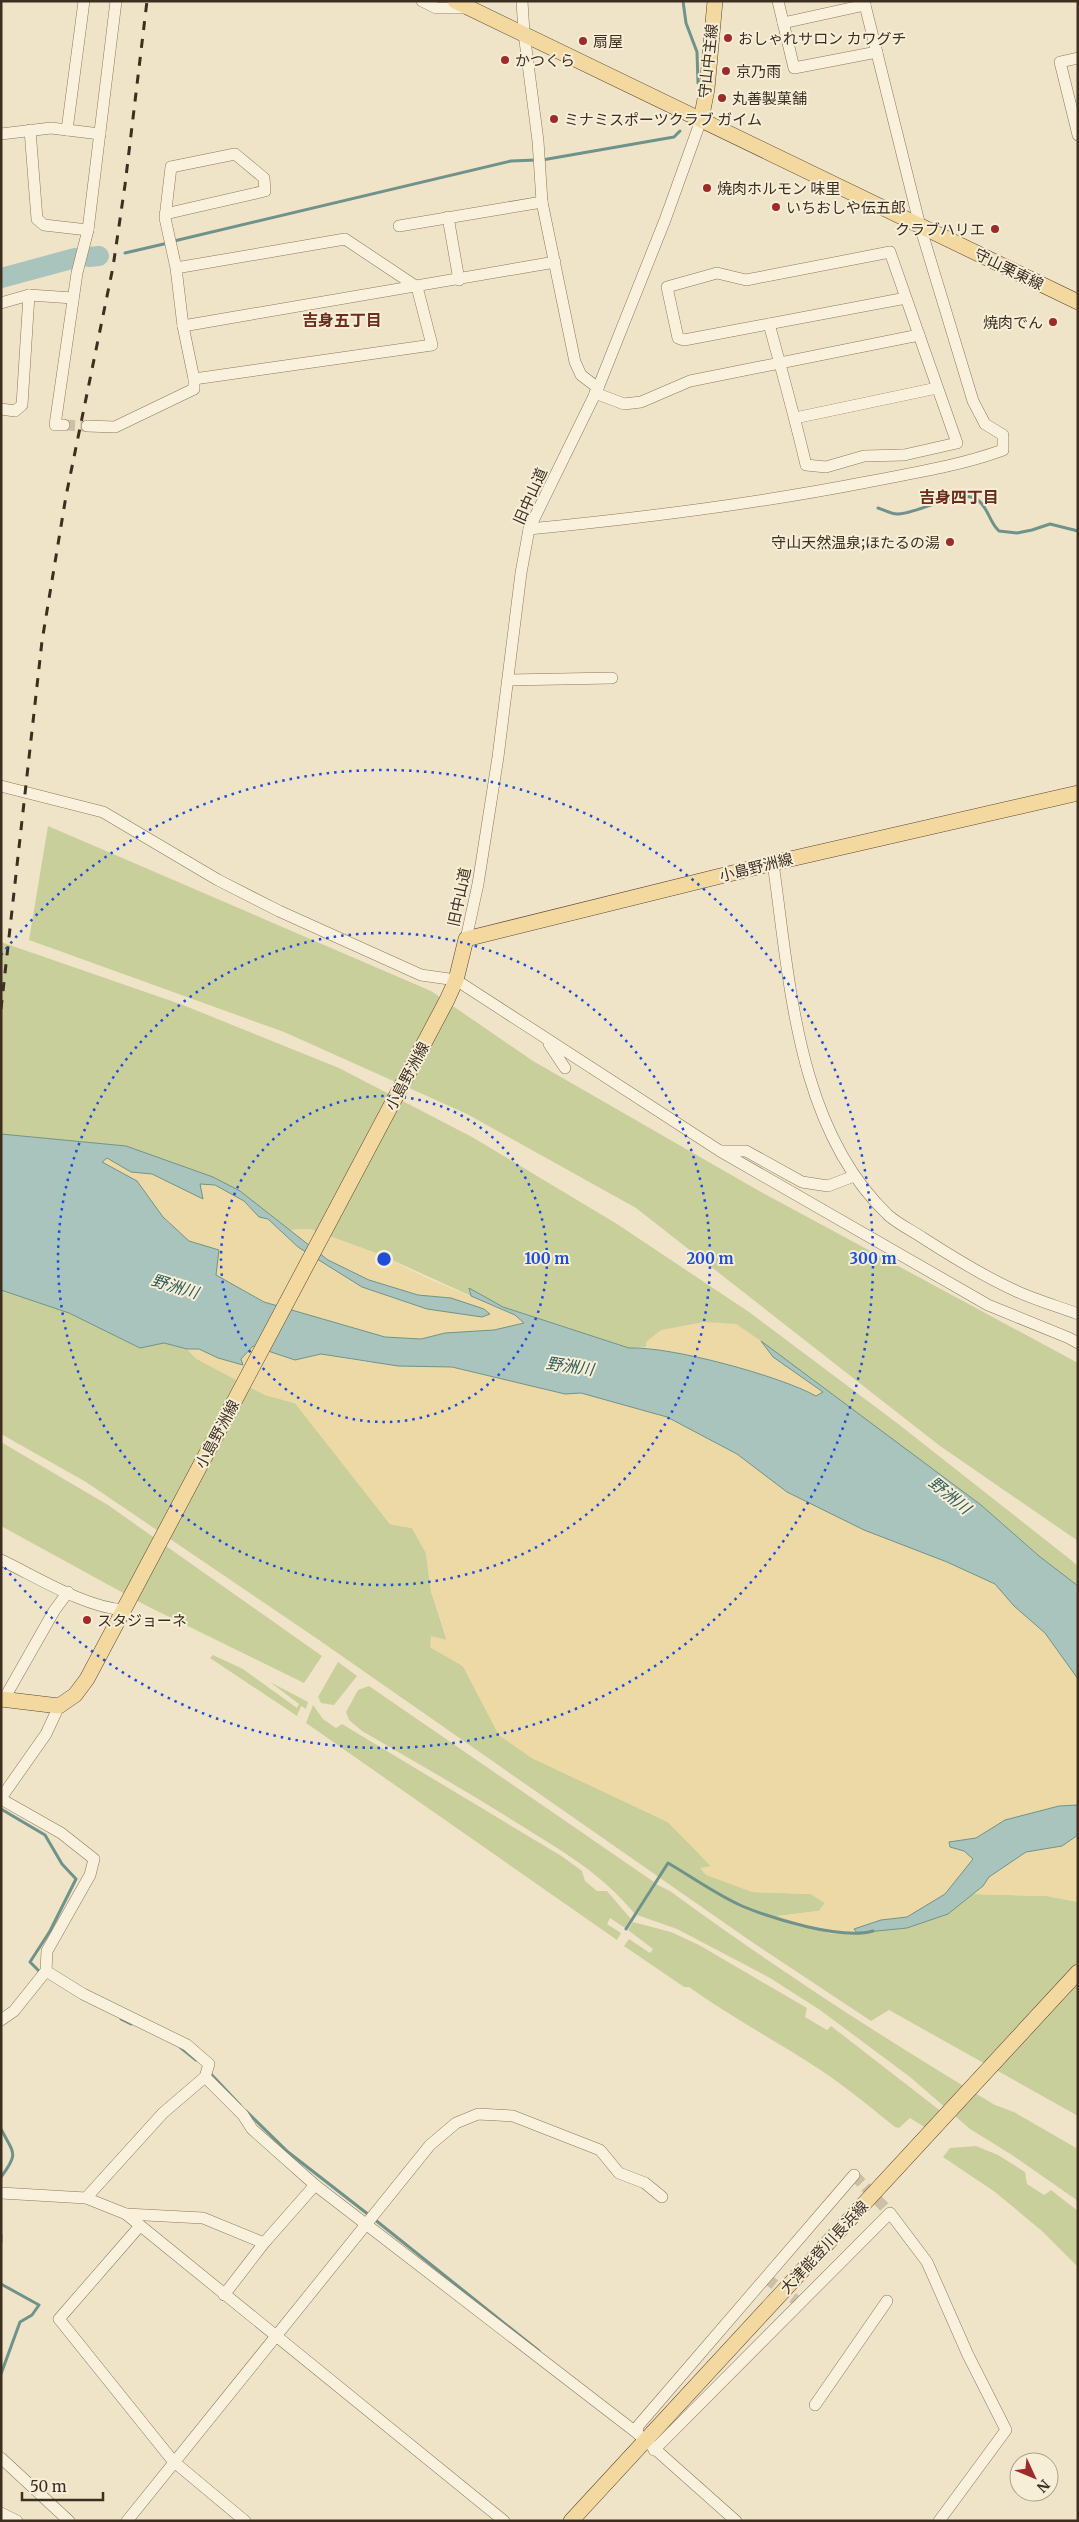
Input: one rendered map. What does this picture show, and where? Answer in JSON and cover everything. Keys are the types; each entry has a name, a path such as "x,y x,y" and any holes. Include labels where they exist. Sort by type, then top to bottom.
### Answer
{"main road":[{"name":"守山中主線","path":"700,120 707,90 715,1"},
{"name":"守山栗東線","path":"463,4 1078,302"},
{"name":"小島野洲線","path":"59,1706 75,1695 87,1679 447,1000 456,980 466,938 772,863 1078,793"},
{"path":"3,1699 59,1706"},
{"name":"大津能登川長浜線","path":"571,2521 1078,1972"}],"street":[{"path":"67,130 84,1"},
{"path":"64,425 55,425 73,298 88,230 116,1"},
{"path":"422,1 436,8 463,4"},
{"path":"522,1 542,202 575,362 581,375 596,390 624,404 641,402 690,381 919,335"},
{"path":"778,1 794,68 877,52"},
{"path":"530,529 692,512 798,496 971,462 1003,450 1003,435 985,424 973,401 920,226 864,3 783,22"},
{"path":"1078,58 1060,62 1078,135"},
{"name":"旧中山道","path":"466,938 478,884 509,680 521,573 530,529 596,390 665,220 700,120"},
{"path":"1,134 52,128 100,134"},
{"path":"30,130 37,219 44,225 88,230"},
{"path":"87,426 115,427 194,389 194,379 183,326 176,268 169,243 165,214 171,167 235,154 264,178 265,191 165,214"},
{"path":"399,226 542,202"},
{"path":"448,217 459,280"},
{"path":"176,268 345,239 417,287 432,344 194,379"},
{"path":"769,324 806,465 826,467 864,456 904,455 957,443 890,252 746,280 717,274 667,287 678,338 684,340 906,298"},
{"path":"183,326 555,262"},
{"path":"1,303 29,295 73,298"},
{"path":"1,410 15,411 22,405 29,295"},
{"path":"795,418 938,388"},
{"path":"509,680 612,678"},
{"path":"1,786 103,812 218,880 279,911 422,975 456,980 547,1041 720,1151 988,1305 1069,1338 1078,1344"},
{"path":"772,863 804,1062 826,1122 854,1176 889,1216 942,1250 1013,1290 1078,1314"},
{"path":"547,1041 565,1068"},
{"path":"720,1151 746,1151 802,1182 828,1186 854,1176"},
{"path":"1,1560 68,1592 110,1609 126,1605"},
{"path":"3,1699 54,1611 68,1592"},
{"path":"1,2020 14,2011 44,1974 47,1951 90,1875 94,1859 60,1832 1,1798 46,1734 59,1706"},
{"path":"44,1974 187,2045 209,2064 206,2076 163,2113 86,2198"},
{"path":"206,2076 244,2115 252,2129 315,2185 369,2219 495,2325 645,2441 736,2521"},
{"path":"126,2521 430,2145 456,2123 478,2114 513,2116 600,2150 619,2173 645,2183 662,2197"},
{"path":"645,2441 638,2426 854,2175"},
{"path":"224,2295 264,2243 315,2185"},
{"path":"1,2193 86,2198 126,2214 203,2218 264,2243"},
{"path":"645,2441 890,2213 927,2262 968,2355 1006,2430 938,2521"},
{"path":"126,2214 139,2227 504,2521"},
{"path":"139,2227 59,2318 173,2461 245,2521"},
{"path":"815,2405 887,2301"},
{"path":"1,2458 69,2521"},
{"path":"1,2513 17,2521"}],"green space":[{"path":"48,826 431,991 533,1061 761,1192 1078,1363 1078,1541 940,1446 636,1208 467,1114 284,1032 29,940"},
{"path":"1,942 183,1005 339,1068 472,1137 617,1224 749,1312 897,1423 1071,1560 1078,1566 1078,1586 1039,1556 981,1505 736,1324 647,1341 646,1347 629,1348 503,1307 469,1289 471,1296 381,1255 310,1229 290,1230 240,1191 213,1177 126,1146 1,1134"},
{"path":"1,1290 69,1313 140,1348 164,1343 187,1349 197,1359 265,1395 295,1403 390,1524 412,1528 426,1553 431,1591 447,1641 430,1647 463,1666 499,1735 532,1758 668,1822 711,1866 752,1892 811,1894 825,1903 819,1911 778,1916 857,1933 907,1928 948,1914 973,1894 1047,1896 1078,1902 1078,2116 889,2010 871,2021 749,1940 316,1638 86,1482 1,1434"},
{"path":"1,1442 108,1505 322,1656 304,1683 147,1606 1,1526"},
{"path":"213,1655 243,1669 297,1708 299,1704 270,1682 308,1702 306,1709 301,1706 297,1716 210,1658"},
{"path":"338,1662 357,1676 334,1705 321,1703 318,1697"},
{"path":"369,1686 654,1882 635,1914 608,1886 580,1863 479,1799 362,1731 349,1720 346,1712 358,1690"},
{"path":"313,1705 323,1719 336,1728 342,1724 563,1857 582,1871 585,1881 597,1891 607,1891 631,1919 625,1928 610,1918 607,1924 621,1933 617,1940 306,1723"},
{"path":"656,1884 670,1891 789,1975 912,2054 995,2105 1014,2112 1078,2149 1078,2201 1012,2155 970,2129 910,2077 820,2010 770,1978 677,1929 637,1915"},
{"path":"633,1922 671,1932 699,1945 807,2008 805,2017 827,2030 831,2026 942,2112 926,2128 910,2118 899,2128 895,2127 819,2069 721,2009 689,1987 684,1987 624,1946 629,1939 650,1953 653,1949 628,1930"},
{"path":"976,2146 998,2155 1025,2172 1027,2184 1044,2195 1051,2190 1078,2211 1078,2267 1042,2231 995,2192 943,2157 950,2148"}],"sand":[{"path":"107,1158 131,1172 152,1174 203,1198 200,1184 215,1185 244,1201 259,1217 268,1219 298,1247 362,1287 427,1309 484,1309 451,1298 418,1295 369,1280 327,1260 290,1230 310,1229 381,1255 427,1278 515,1315 525,1323 494,1330 445,1333 421,1339 385,1337 264,1302 215,1275 219,1250 189,1241 163,1217 137,1181 101,1163"},
{"path":"704,1322 736,1324 761,1341 773,1357 824,1392 816,1396 778,1379 646,1347 647,1341 661,1330"},
{"path":"253,1346 295,1360 321,1354 365,1362 452,1367 565,1394 581,1393 667,1417 737,1454 787,1492 864,1530 947,1562 995,1584 1014,1606 1045,1633 1078,1679 1078,1805 1059,1806 1005,1820 976,1838 949,1842 950,1847 964,1851 973,1859 945,1894 907,1917 881,1920 855,1929 857,1933 831,1934 777,1916 819,1911 825,1903 811,1894 752,1892 706,1875 700,1868 711,1866 668,1822 532,1758 499,1735 463,1666 430,1647 431,1636 447,1640 431,1591 426,1553 412,1528 390,1524 295,1403 265,1395 197,1359 187,1349 199,1349 218,1358 243,1364 241,1359"},
{"path":"1078,1835 1078,1902 1047,1896 973,1894 983,1886 989,1877 1026,1852 1062,1846"}],"water":[{"name":"野洲川","path":"1,1134 126,1146 213,1177 240,1191 328,1260 369,1280 418,1295 451,1298 484,1309 490,1314 482,1317 427,1309 362,1287 298,1247 268,1219 259,1217 244,1201 215,1185 200,1184 203,1199 152,1174 131,1172 107,1158 102,1162 137,1181 163,1217 189,1241 219,1250 216,1275 264,1302 385,1337 421,1339 445,1333 494,1330 524,1323 515,1315 471,1296 469,1288 503,1307 629,1348 697,1357 752,1371 816,1396 823,1392 773,1357 761,1341 981,1505 1039,1556 1078,1586 1078,1679 1045,1633 1014,1606 995,1584 947,1562 864,1530 787,1492 737,1454 667,1417 581,1393 565,1394 452,1367 398,1366 321,1354 295,1360 253,1346 241,1359 243,1365 218,1358 199,1349 187,1349 164,1343 140,1348 69,1313 1,1290"},
{"path":"1078,1805 1078,1835 1062,1846 1026,1852 989,1877 983,1886 948,1914 907,1928 857,1933 854,1929 881,1920 907,1917 945,1894 973,1859 964,1851 950,1847 949,1842 976,1838 1005,1820 1059,1806"}],"waterway":[{"path":"683,1 686,23 697,52 698,83"},
{"path":"542,160 674,137 680,131"},
{"path":"174,241 511,161 536,160"},
{"path":"125,253 168,243"},
{"path":"89,257 99,256"},
{"path":"1,278 75,258"},
{"path":"878,508 890,513 906,513 951,499 971,497 982,504 999,531 1017,533 1050,524 1078,531"},
{"path":"1,1809 45,1835 62,1864 76,1879 50,1931 30,1962 41,1973"},
{"path":"626,1929 668,1863 733,1902 771,1917 807,1927 843,1933 873,1931"},
{"path":"121,2019 131,2024"},
{"path":"180,2047 196,2060"},
{"path":"210,2073 240,2105"},
{"path":"246,2111 288,2152 369,2215"},
{"path":"1,2129 13,2153 10,2163 1,2177"},
{"path":"374,2219 539,2351"},
{"path":"1,2235 1,2242"},
{"path":"1,2284 39,2305 32,2315 20,2322 1,2374"}],"tunnel":[{"path":"64,425 87,426"},
{"path":"854,2175 890,2213"},
{"path":"766,2278 801,2304"}],"railway":[{"path":"1,1009 42,641 66,496 113,267 125,185 147,1"}],"place":[{"name":"おしゃれサロン カワグチ","path":"728,38"},
{"name":"扇屋","path":"583,41"},
{"name":"かつくら","path":"505,60"},
{"name":"京乃雨","path":"726,71"},
{"name":"丸善製菓舗","path":"722,98"},
{"name":"ミナミスポーツクラブ ガイム","path":"554,119"},
{"name":"焼肉ホルモン 味里","path":"707,188"},
{"name":"いちおしや伝五郎","path":"776,207"},
{"name":"クラブハリエ","path":"995,229"},
{"name":"焼肉でん","path":"1053,322"},
{"name":"守山天然温泉;ほたるの湯","path":"950,542"},
{"name":"スタジョーネ","path":"87,1620"}],"district":[{"name":"吉身五丁目","path":"342,320"},
{"name":"吉身四丁目","path":"959,497"}]}
